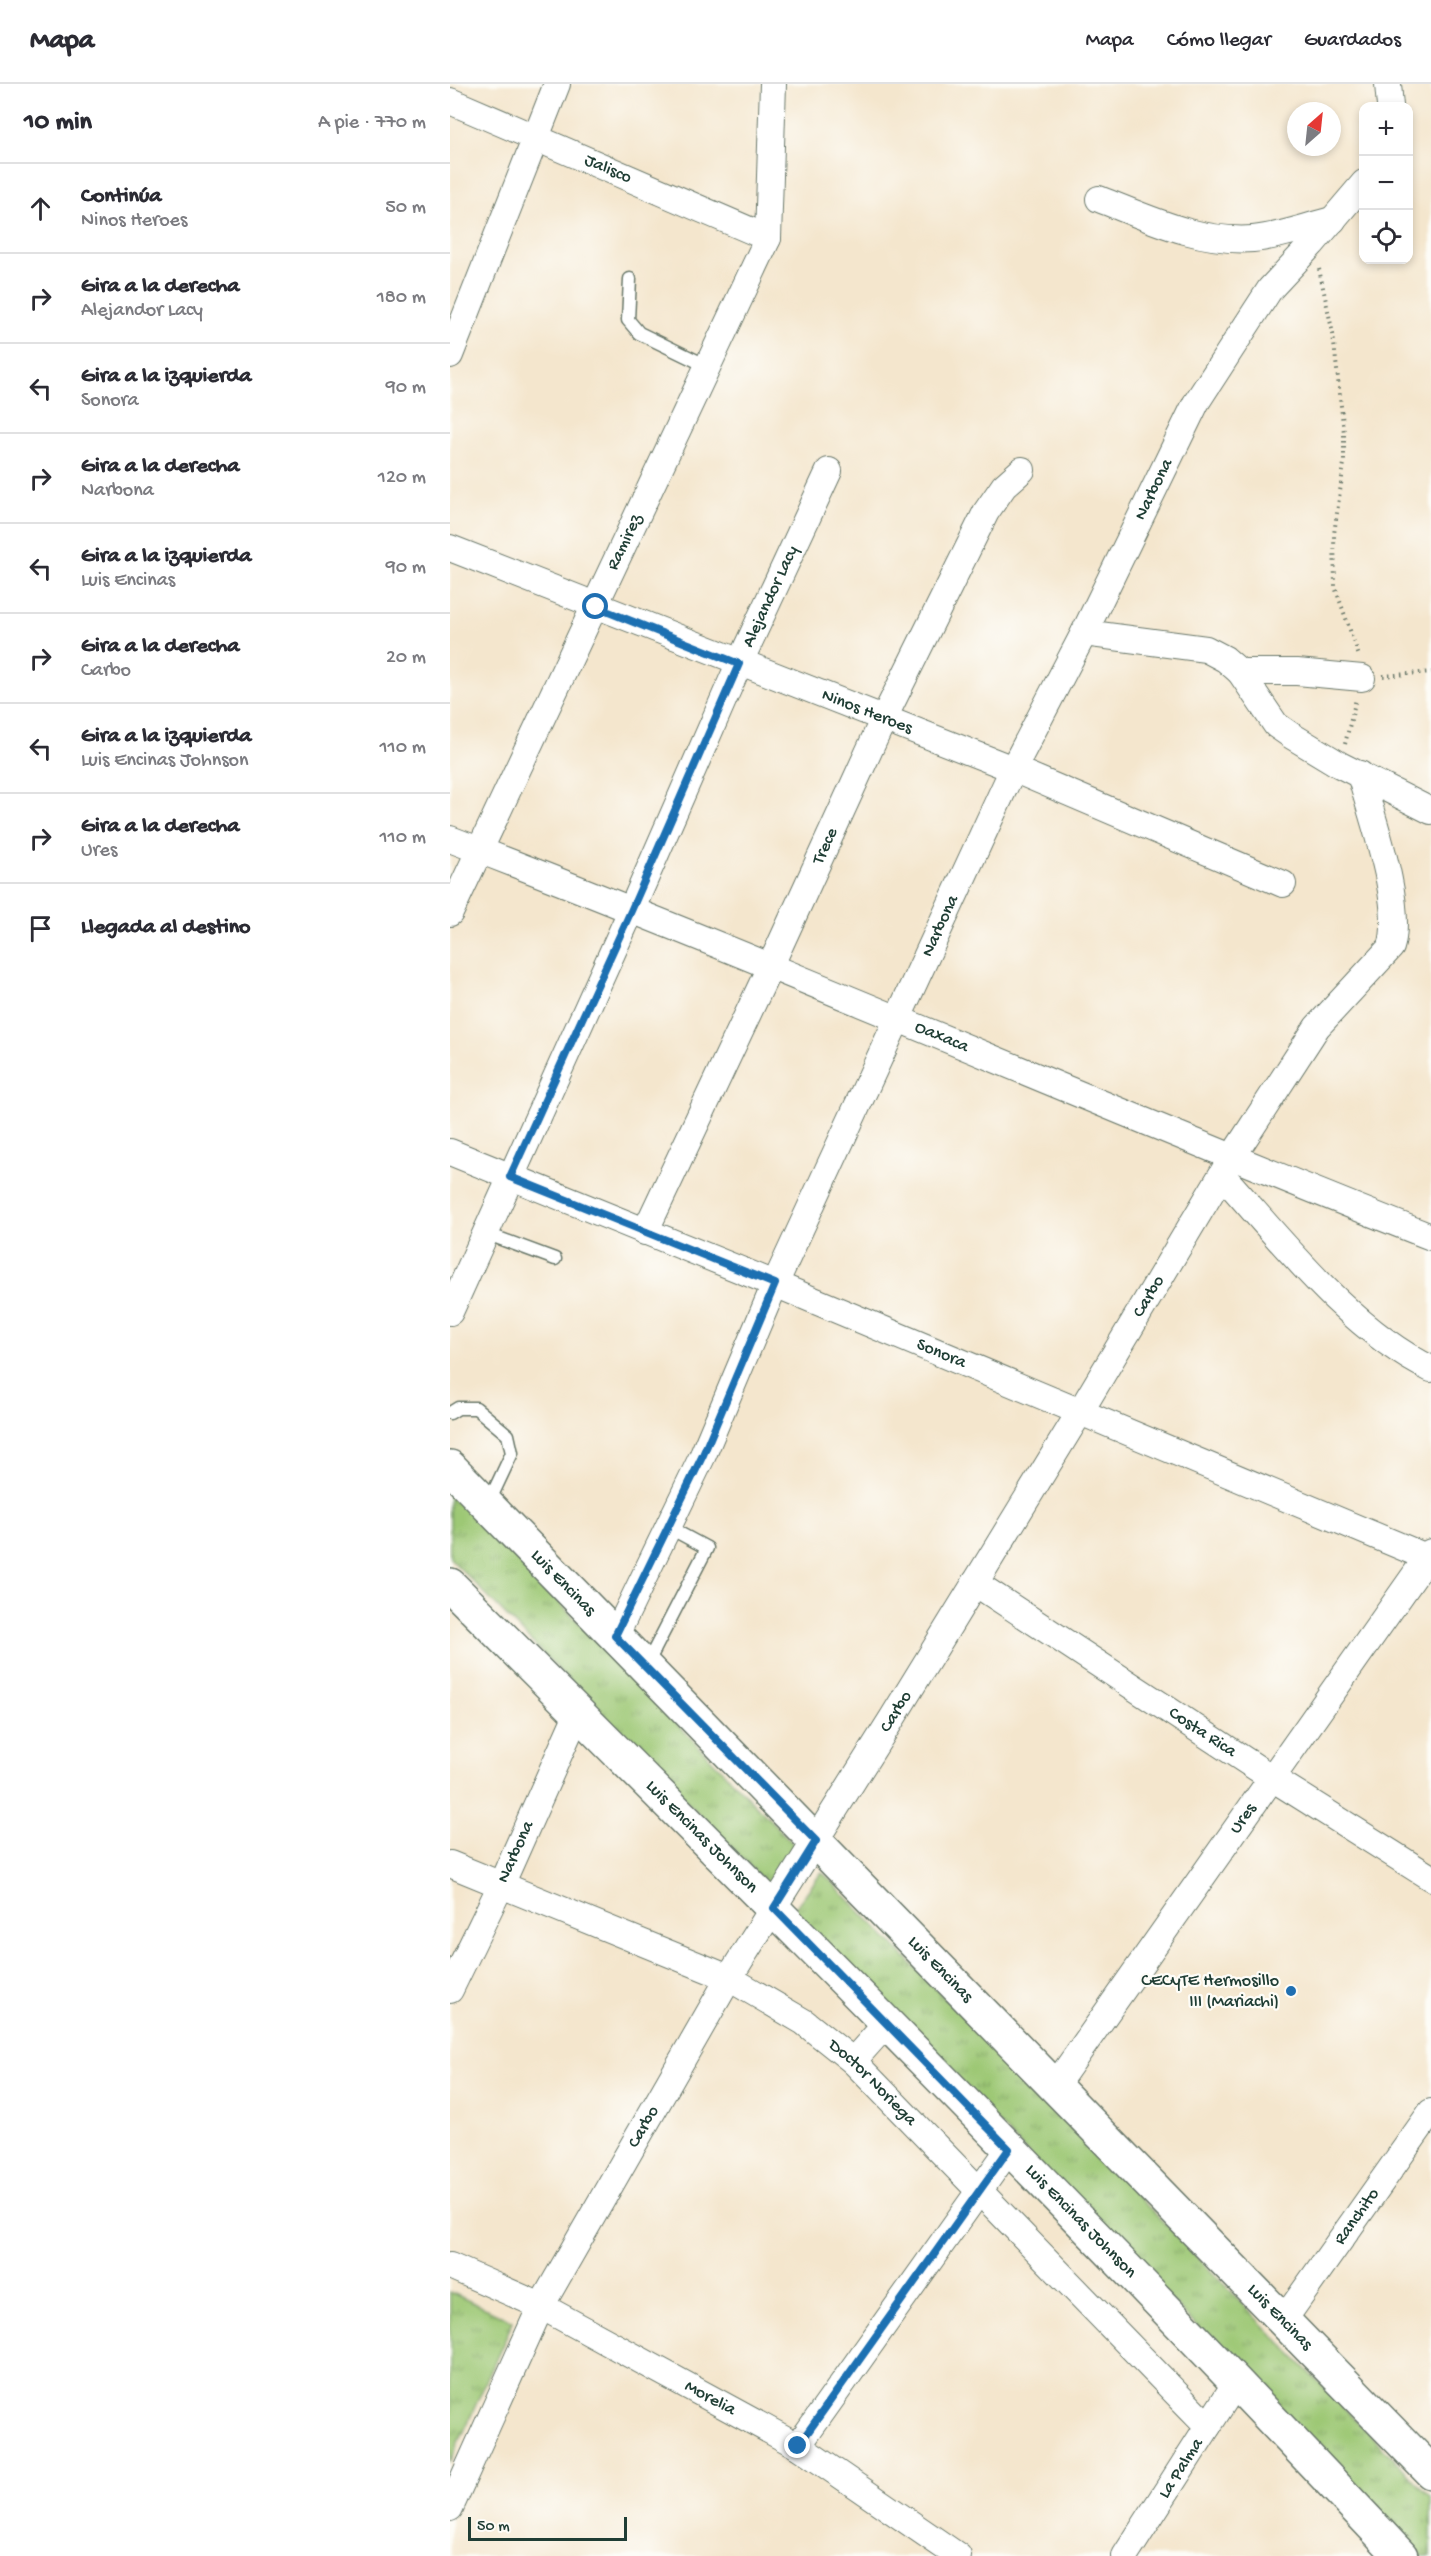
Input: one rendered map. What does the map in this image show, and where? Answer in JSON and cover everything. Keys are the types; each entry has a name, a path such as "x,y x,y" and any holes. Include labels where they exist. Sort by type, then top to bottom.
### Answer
{"main road":[{"name":"Luis Encinas","path":"450,1467 1431,2472"},
{"name":"Luis Encinas Johnson","path":"450,1585 887,2023 1237,2381 1401,2556"}],"street":[{"path":"450,355 557,84"},
{"path":"768,238 773,84"},
{"path":"1388,84 1390,102"},
{"name":"Jalisco","path":"450,102 537,137 768,238"},
{"name":"Narbona","path":"615,1636 703,1455 775,1284 1013,769 1084,633 1196,403 1270,289 1359,189"},
{"path":"1099,199 1168,226 1217,238 1254,239 1333,220"},
{"name":"Ramirez","path":"450,913 768,238"},
{"name":"Trece","path":"645,1232 884,718 986,512 1004,486 1022,470"},
{"name":"Alejandor Lacy","path":"450,1312 631,911 739,664 829,471"},
{"name":"Ninos Heroes","path":"450,548 739,664 1013,769 1283,884"},
{"path":"1084,633 1206,649 1225,659 1240,672 1276,725 1350,770 1431,811"},
{"path":"1240,672 1297,672 1362,678"},
{"name":"Carbo","path":"450,2508 541,2306 729,1978 1080,1412 1226,1167 1317,1028 1391,947 1396,932 1396,915 1379,840 1350,770"},
{"name":"Oaxaca","path":"450,839 898,1020 1226,1167 1431,1237"},
{"name":"Sonora","path":"450,1152 775,1284 1430,1556"},
{"path":"1226,1167 1296,1257 1363,1323 1397,1349 1431,1369"},
{"name":"Ures","path":"1055,2086 1430,1556"},
{"name":"Costa Rica","path":"975,1583 1272,1778 1431,1878"},
{"name":"Narbona","path":"450,1990 501,1885 578,1712"},
{"name":"Doctor Noriega","path":"450,1864 729,1978 804,2022 853,2061 1208,2426"},
{"path":"853,2061 887,2023"},
{"name":"Ranchito","path":"1283,2321 1429,2118"},
{"path":"798,2446 1009,2149"},
{"name":"Morelia","path":"450,2266 541,2306 798,2446 958,2556"},
{"name":"La Palma","path":"1125,2556 1237,2381"}],"lane":[{"path":"630,279 628,320 639,333 707,366"},
{"path":"485,1233 555,1259"},
{"path":"450,1413 458,1408 476,1408 508,1435 512,1453 487,1505"},
{"path":"645,1667 707,1548 668,1527"}],"path":[{"path":"1312,244 1332,333 1344,433 1344,463 1334,534 1335,587 1356,644 1362,678 1350,770"},
{"path":"1362,678 1431,672"}],"green space":[{"path":"450,1490 804,1855 775,1892 450,1558"},
{"path":"822,1872 1431,2497 1431,2556 1421,2556 792,1912"},
{"path":"450,2292 513,2321 450,2463"}],"place":[{"name":"CECyTE Hermosillo III (Mariachi)","path":"1291,1991"}],"route":[{"path":"596,607 739,664 631,911 510,1177 775,1284 703,1455 615,1636 816,1841 774,1908 1009,2149 798,2446"}]}
